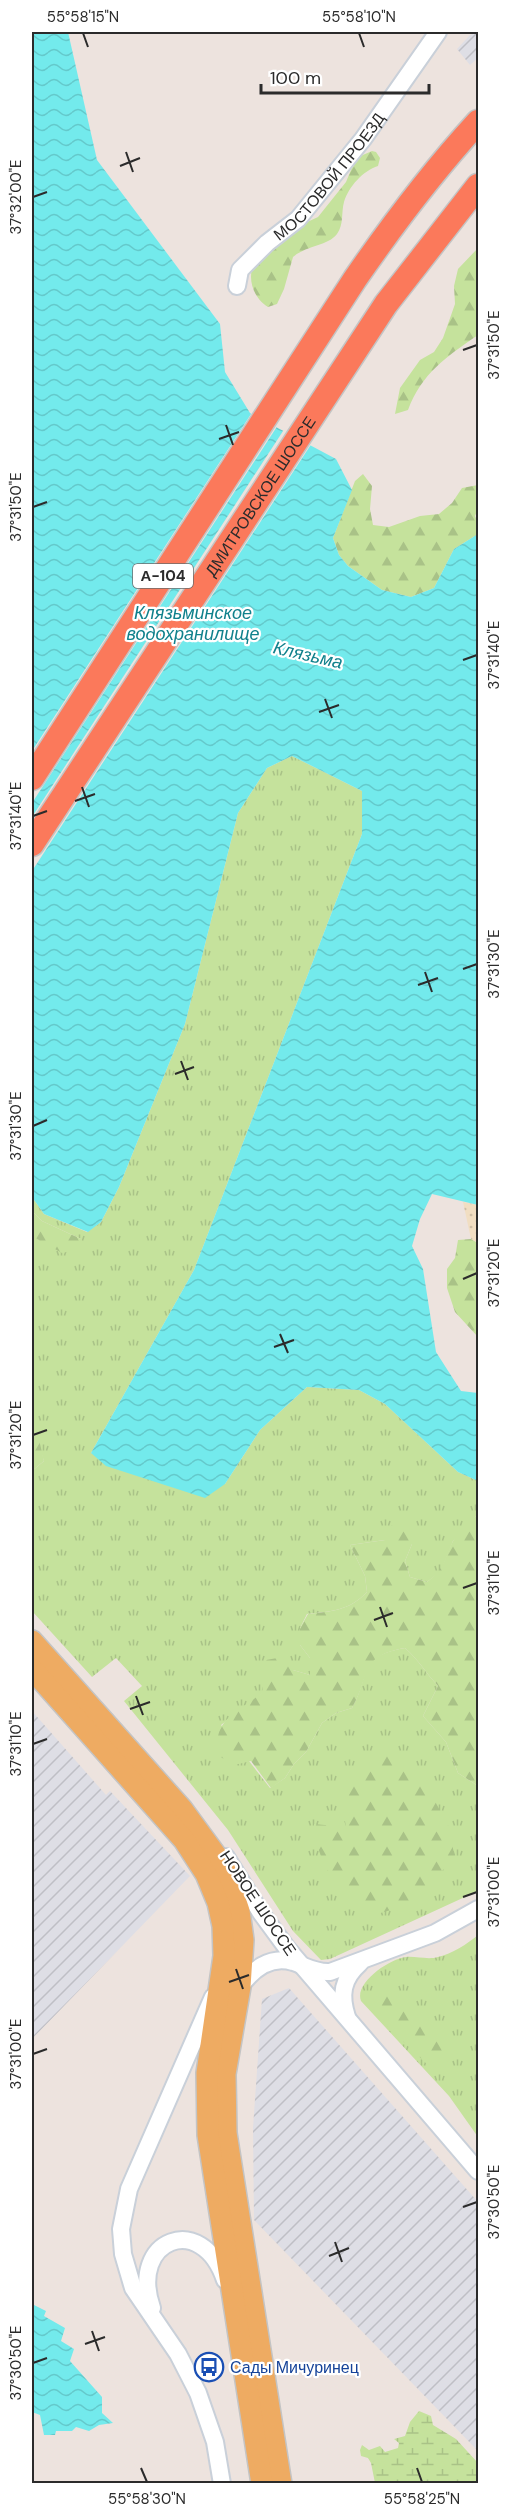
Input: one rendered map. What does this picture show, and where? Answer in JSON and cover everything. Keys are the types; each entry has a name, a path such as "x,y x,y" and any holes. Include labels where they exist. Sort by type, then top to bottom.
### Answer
{"highway":[{"name":"А-104","path":"32,778 355,279 400,214 478,122"},
{"name":"ДМИТРОВСКОЕ ШОССЕ","path":"32,844 386,304 478,186"}],"main road":[{"name":"НОВОЕ ШОССЕ","path":"32,1641 182,1809"},
{"name":"НОВОЕ ШОССЕ","path":"32,1669 168,1821 200,1862 215,1895 223,1926 224,1956 207,2073 206,2108 211,2159 262,2484"},
{"path":"182,1809 223,1865 233,1889 241,1923 243,1941 240,1987 225,2074 226,2133 281,2484"}],"street":[{"name":"МОСТОВОЙ ПРОЕЗД","path":"237,286 240,270 267,243 298,219 363,139 438,32"},
{"name":"НОВОЕ ШОССЕ","path":"182,1809 218,1845 261,1913 301,1965 322,1980 347,2018 478,2171"},
{"path":"322,1980 435,1933 478,1909"},
{"path":"240,1987 256,1968 271,1961 286,1960 301,1965"},
{"path":"347,2018 342,2002 342,1990 352,1971 363,1961"},
{"path":"222,1974 125,2200 121,2229 126,2268 134,2288 183,2363 198,2393 215,2442 222,2484"},
{"path":"157,2323 146,2283 150,2262 160,2248 175,2241 184,2240 201,2245 216,2259 226,2283 238,2332"}],"shaded area":[{"path":"478,32 478,58 470,65 457,49 470,35"},
{"path":"32,1711 106,1795 110,1791 190,1876 32,2039"},
{"path":"289,1988 478,2202 478,2451 254,2220 253,2128 262,1999"}],"green space":[{"path":"372,151 376,152 380,158 378,166 362,175 349,190 337,234 328,241 293,257 277,304 268,307 258,298 252,287 251,274 255,262 303,224 318,217 346,182 356,158"},
{"path":"478,248 478,335 436,367 420,386 408,410 395,414 400,388 420,360 434,352 443,338 455,304 454,286 458,269"},
{"path":"363,474 372,486 370,509 373,525 389,527 420,516 439,514 452,503 462,488 478,485 478,509 475,516 478,523 478,534 454,549 434,588 411,597 382,590 348,566 339,555 333,538 355,481"},
{"path":"292,756 362,791 362,834 194,1270 91,1453 225,1484 260,1430 307,1387 359,1390 385,1404 458,1472 478,1481 478,1516 453,1541 441,1571 427,1582 410,1577 405,1561 412,1544 385,1540 350,1545 365,1576 367,1592 347,1607 307,1614 300,1628 300,1645 310,1658 310,1675 293,1670 221,1725 270,1788 285,1778 306,1752 322,1723 336,1713 352,1708 367,1668 378,1656 405,1648 438,1686 423,1716 446,1742 458,1773 478,1786 478,1891 330,1959 321,1960 293,1931 228,1830 124,1701 142,1686 116,1658 92,1677 32,1611 32,1471 44,1461 32,1425 32,1236 81,1239 42,1221 32,1211 32,1197 44,1214 87,1232 101,1222 119,1187 185,1024 238,813 267,768"},
{"path":"32,1211 42,1221 81,1239 79,1249 62,1253 32,1236"},
{"path":"471,1239 478,1243 478,1337 455,1312 447,1288 447,1269 455,1258 458,1240"},
{"path":"32,1425 44,1461 32,1471"},
{"path":"478,1516 478,1786 458,1773 446,1742 423,1716 438,1686 405,1648 379,1656 372,1662 352,1708 336,1713 322,1723 306,1752 285,1778 271,1788 251,1761 234,1765 219,1756 217,1744 222,1726 235,1712 262,1693 266,1660 283,1657 293,1670 310,1675 310,1658 300,1645 300,1628 308,1614 347,1607 367,1592 365,1576 350,1545 385,1540 392,1525 409,1527 412,1544 405,1561 410,1577 427,1582 441,1568 458,1534"},
{"path":"390,1745 432,1796 448,1825 455,1858 408,1905 377,1914 325,1868 314,1836 314,1824 346,1827 340,1791"},
{"path":"478,1935 478,2137 449,2096 361,2001 360,1994 374,1973 391,1962 406,1957 443,1956"},
{"path":"386,1987 415,2007 426,2020 443,2029 446,2061 430,2067 372,2012 371,1994"},
{"path":"419,2411 431,2416 433,2425 456,2439 478,2463 478,2483 375,2483 371,2463 368,2458 361,2456 362,2445 369,2450 380,2446 385,2452 398,2448 399,2443 394,2439 405,2436 410,2422"}],"sand":[{"path":"463,1202 478,1205 478,1243 471,1239"}],"water":[{"name":"Клязьминское водохранилище","path":"32,32 68,32 97,160 220,324 225,372 250,413 336,459 352,490 333,538 339,555 348,566 382,590 411,597 434,588 454,549 478,534 478,1205 432,1194 420,1219 412,1246 423,1269 436,1352 461,1391 478,1393 478,1481 458,1472 385,1404 359,1390 307,1387 260,1430 225,1484 205,1498 106,1466 91,1453 194,1270 362,834 362,791 292,756 267,768 238,813 185,1024 119,1187 101,1222 88,1232 44,1214 32,1197"},
{"path":"32,2300 34,2305 46,2311 44,2316 65,2328 61,2341 74,2349 70,2361 102,2397 102,2413 113,2423 99,2425 89,2431 76,2427 72,2431 56,2431 55,2435 44,2435 40,2415 32,2412"}],"pier":[{"path":"253,411 278,425 32,803 32,751"},
{"path":"285,428 312,443 32,871 32,817"}],"place":[{"name":"Сады Мичуринец","path":"209,2367"}],"water label":[{"name":"Клязьма","path":"308,655"}]}
